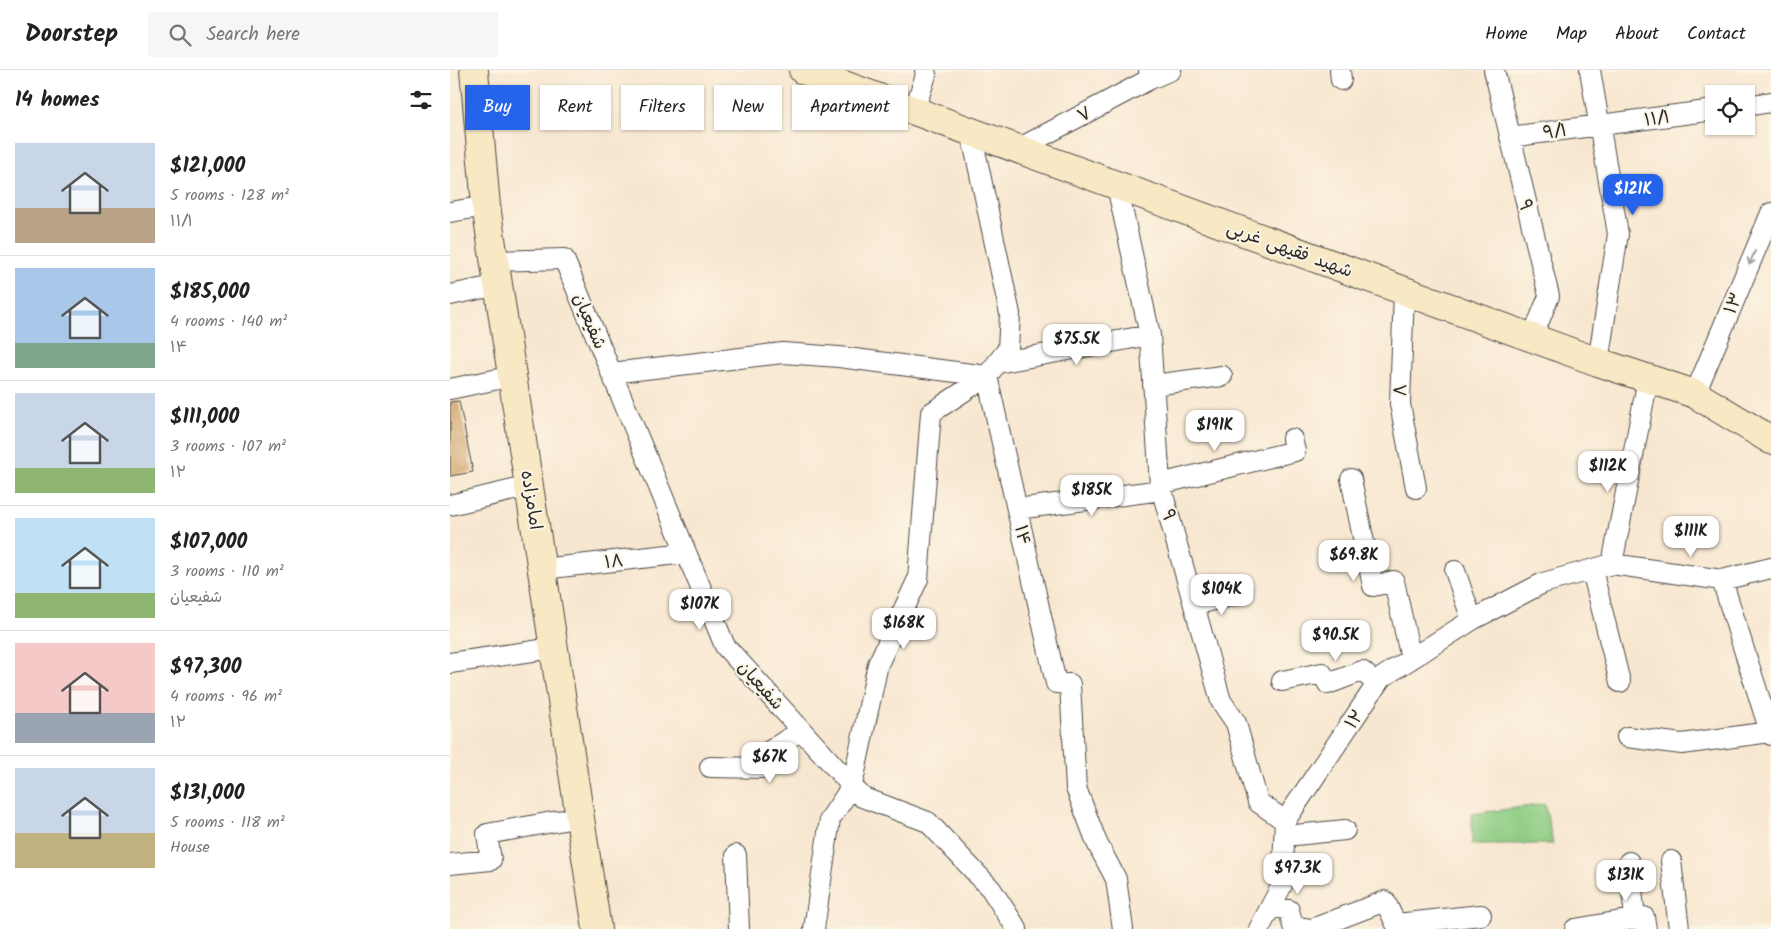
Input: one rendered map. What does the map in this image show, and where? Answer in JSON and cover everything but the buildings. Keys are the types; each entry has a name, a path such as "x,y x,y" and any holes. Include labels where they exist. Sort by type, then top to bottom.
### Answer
{"street":[{"name":"امامزاده","path":"474,70 486,206 598,929"},
{"name":"شهید فقیهی غربی","path":"803,70 1598,362 1696,394 1771,440"},
{"path":"914,111 926,75 925,70"},
{"name":"۷","path":"1018,149 1150,74 1172,70"},
{"name":"۹","path":"1494,70 1548,296 1532,338"},
{"path":"1590,70 1618,234 1598,362"},
{"path":"1755,105 1771,102"},
{"name":"۱۱/۱","path":"1600,125 1705,111"},
{"name":"۹/۱","path":"1510,138 1600,125"},
{"path":"814,929 830,819 852,786 878,664 918,578 931,413 992,370 1008,349 1010,314 971,132"},
{"name":"۹","path":"1118,186 1150,334 1161,487 1221,701 1236,723 1258,802 1285,829"},
{"path":"450,212 486,206"},
{"name":"۱۳","path":"1696,394 1771,212"},
{"name":"شفیعیان","path":"497,273 564,259 725,646 862,798 928,822 991,889 1017,929"},
{"path":"450,295 497,273"},
{"name":"۸","path":"1404,291 1400,404 1416,488"},
{"path":"611,373 783,353 992,370 1150,334"},
{"name":"۱۴","path":"992,370 1017,509 1056,682 1070,684 1076,788 1098,843 1116,879 1123,929"},
{"path":"450,390 513,376"},
{"path":"1153,385 1222,376"},
{"path":"1648,379 1612,564 1722,580 1771,568"},
{"path":"1017,509 1161,487 1295,450 1292,439"},
{"path":"1351,479 1373,586 1394,582 1411,659"},
{"path":"450,505 530,486"},
{"name":"۱۸","path":"542,569 686,553"},
{"name":"۱۲","path":"1285,829 1381,678 1472,620 1543,584 1612,564"},
{"path":"1592,570 1620,682"},
{"path":"1455,572 1472,620"},
{"path":"1627,737 1682,744 1770,734 1766,703 1722,580"},
{"path":"1194,605 1242,593"},
{"path":"450,663 554,648"},
{"path":"1282,681 1322,673 1328,684 1362,671 1377,684"},
{"path":"710,767 763,768 761,757 801,730"},
{"path":"450,864 491,860 487,834 580,817"},
{"path":"1259,929 1282,885 1285,829 1345,830"},
{"path":"736,855 739,929"},
{"path":"1671,861 1679,929"},
{"path":"1575,929 1640,924 1629,862"},
{"path":"1270,906 1289,910 1293,926 1311,929 1385,901 1396,924 1481,915"}],"green space":[{"path":"1545,804 1553,844 1472,844 1472,814"}]}
